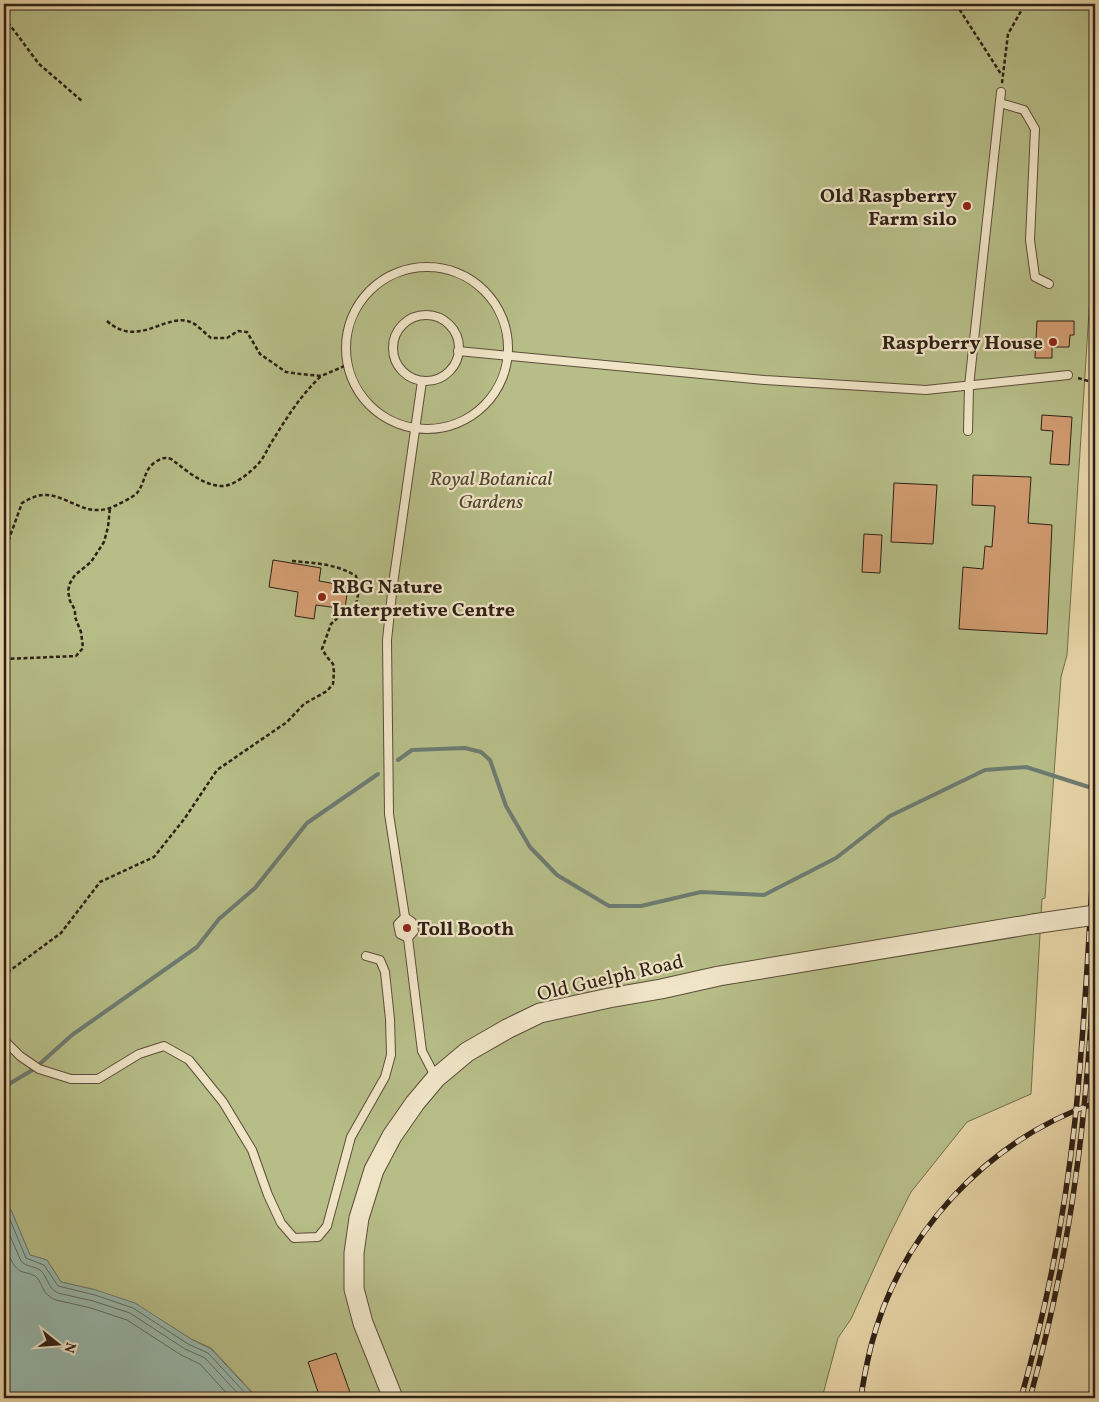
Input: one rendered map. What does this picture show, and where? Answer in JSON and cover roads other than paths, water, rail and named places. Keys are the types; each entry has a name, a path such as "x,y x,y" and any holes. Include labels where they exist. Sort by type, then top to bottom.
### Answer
{"street":[{"name":"Old Guelph Road","path":"393,1398 363,1323 354,1289 354,1253 359,1218 374,1170 392,1136 415,1103 436,1078 467,1052 506,1029 540,1014 609,998 719,976 1095,915"}],"lane":[{"path":"968,431 969,386 1001,92"},
{"path":"1000,103 1024,110 1035,129 1030,240 1035,277 1049,284"},
{"path":"440,268 452,271 473,282 497,308 506,331 507,355 503,375 494,394 488,402 472,415 464,421 444,428 414,429 391,421 371,407 356,388 347,365 348,329 364,297 372,288 404,270 440,268"},
{"path":"418,316 428,316 438,318 447,323 454,331 458,341 458,351 454,365 445,375 431,381 422,381 404,373 397,365 393,355 394,340 398,331 405,323 418,316"},
{"path":"458,351 748,378 926,390 1068,375"},
{"path":"422,381 387,640 389,814 405,917 398,924 400,934 408,938 422,1051 436,1078"},
{"path":"4,1040 20,1056 38,1069 71,1079 98,1079 139,1054 164,1046 189,1060 223,1102 252,1150 268,1195 281,1223 294,1238 318,1237 327,1226 351,1137 385,1077 391,1055 390,1019 385,972 380,960 366,956"}],"water":[{"path":"4,1208 11,1210 30,1255 47,1260 61,1282 96,1290 135,1303 191,1339 211,1349 253,1394 253,1398 4,1398"}],"waterway":[{"path":"398,760 412,750 465,748 481,752 490,760 506,806 530,847 557,875 609,906 641,906 701,892 764,895 836,858 890,816 985,770 1026,767 1095,789"},
{"path":"4,1087 34,1069 72,1035 197,947 219,919 255,888 307,823 378,774"}],"railway":[{"path":"1021,1398 1047,1295 1071,1155 1082,1049 1095,836"},
{"path":"1030,1398 1057,1287 1072,1203 1085,1096 1095,966"},
{"path":"861,1398 871,1346 884,1305 903,1266 926,1230 953,1197 984,1167 1018,1141 1055,1120 1095,1103"}],"place":[{"name":"Old Raspberry Farm silo","path":"967,206"},
{"name":"Raspberry House","path":"1053,342"},
{"name":"RBG Nature Interpretive Centre","path":"322,597"},
{"name":"Toll Booth","path":"407,928"}],"park label":[{"name":"Royal Botanical Gardens","path":"491,490"}]}
